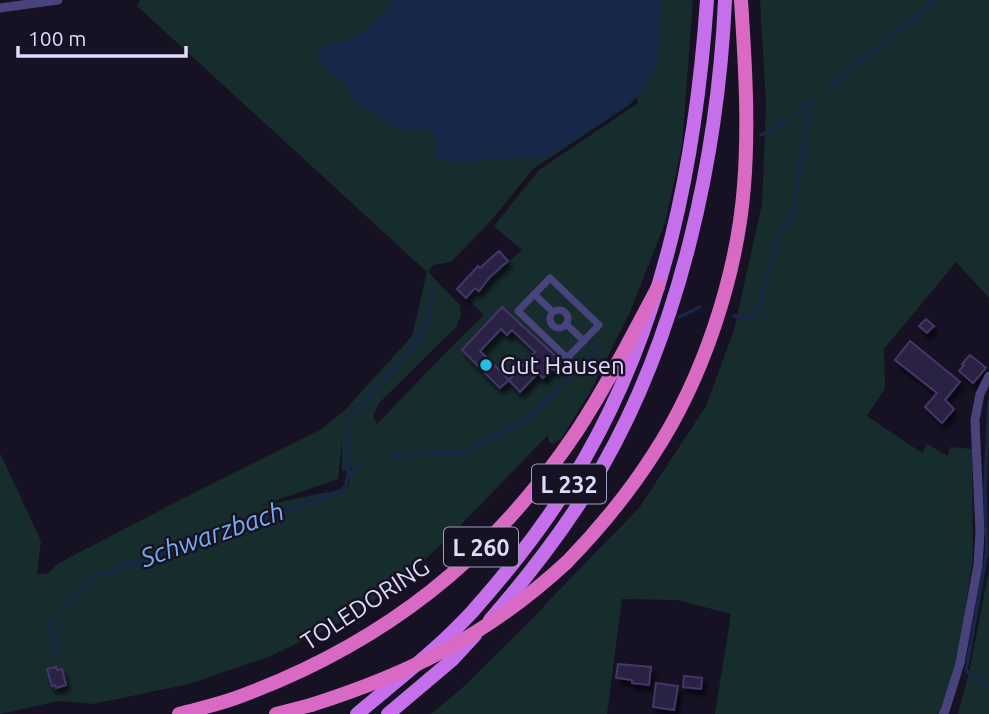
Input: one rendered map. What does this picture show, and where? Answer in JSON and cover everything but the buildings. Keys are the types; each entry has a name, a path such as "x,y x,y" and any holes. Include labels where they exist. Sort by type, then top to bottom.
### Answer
{"highway":[{"path":"276,714 359,690 405,671 479,631 538,589 567,562 601,526 655,453 681,406 702,358 718,315 735,252 744,185 746,122 741,0"},
{"name":"TOLEDORING","path":"179,714 239,697 305,670 354,644 445,581 493,537 534,489 576,431 658,287"}],"main road":[{"name":"L 232","path":"357,714 432,652 508,570 586,458 604,423 637,347 672,240 694,129 707,0"},
{"name":"L 232","path":"388,714 452,660 519,585 581,500 603,465 626,417 668,316 703,183 719,78 725,0"}],"street":[{"path":"0,8 58,0"},
{"path":"550,278 599,325 584,341 567,358 518,311 550,278"},
{"path":"534,293 553,312"},
{"path":"553,312 565,312 568,318 566,324 554,326 550,319 553,312"},
{"path":"566,324 584,341"},
{"path":"943,714 960,663 978,565 980,532 975,420 980,394 989,376"}],"green space":[{"path":"140,0 693,0 682,146 665,223 630,312 590,392 561,439 552,444 548,435 447,539 403,580 349,618 271,656 189,684 93,704 59,701 0,714 0,453 41,541 37,574 47,574 59,563 320,430 344,411 412,336 427,272 137,6","holes":["637,97 638,103 539,170 494,226 522,250 479,291 475,288 466,298 484,315 377,424 373,416 380,402 457,326 461,315 460,305 428,272 433,265 451,262 489,223 533,169","342,441 342,471 360,466 350,475 348,488 260,506 338,479"]},
{"path":"760,0 989,0 989,298 956,262 884,349 885,388 867,416 922,453 927,444 948,456 950,447 972,449 973,558 958,655 941,709 937,714 715,714 731,614 677,600 622,599 607,714 431,714 463,687 535,616 639,508 706,406 734,330 762,204 766,105"},
{"path":"989,570 989,714 958,714 970,668"}],"water":[{"path":"393,0 661,0 656,69 644,88 627,105 548,156 463,162 435,159 436,142 432,133 423,129 389,126 377,114 357,104 342,81 318,60 322,48 345,41 365,29 384,13"}],"waterway":[{"name":"Schwarzbach","path":"828,87 936,0"},
{"name":"Schwarzbach","path":"734,316 749,319 759,308 779,233 794,215 795,194 812,100"},
{"path":"795,113 810,101"},
{"path":"761,135 786,120"},
{"path":"348,473 348,423 411,350 427,324 434,288"},
{"name":"Schwarzbach","path":"679,317 700,307"},
{"name":"Schwarzbach","path":"394,457 465,453 530,417 600,345"},
{"path":"989,402 985,490 987,551 966,671 989,686"},
{"name":"Schwarzbach","path":"64,610 89,579 173,549 191,539 258,520 333,494 346,486 348,475 362,465"},
{"name":"Schwarzbach","path":"53,656 57,649 50,625 54,619"}],"place":[{"name":"Gut Hausen","path":"486,365"}]}
